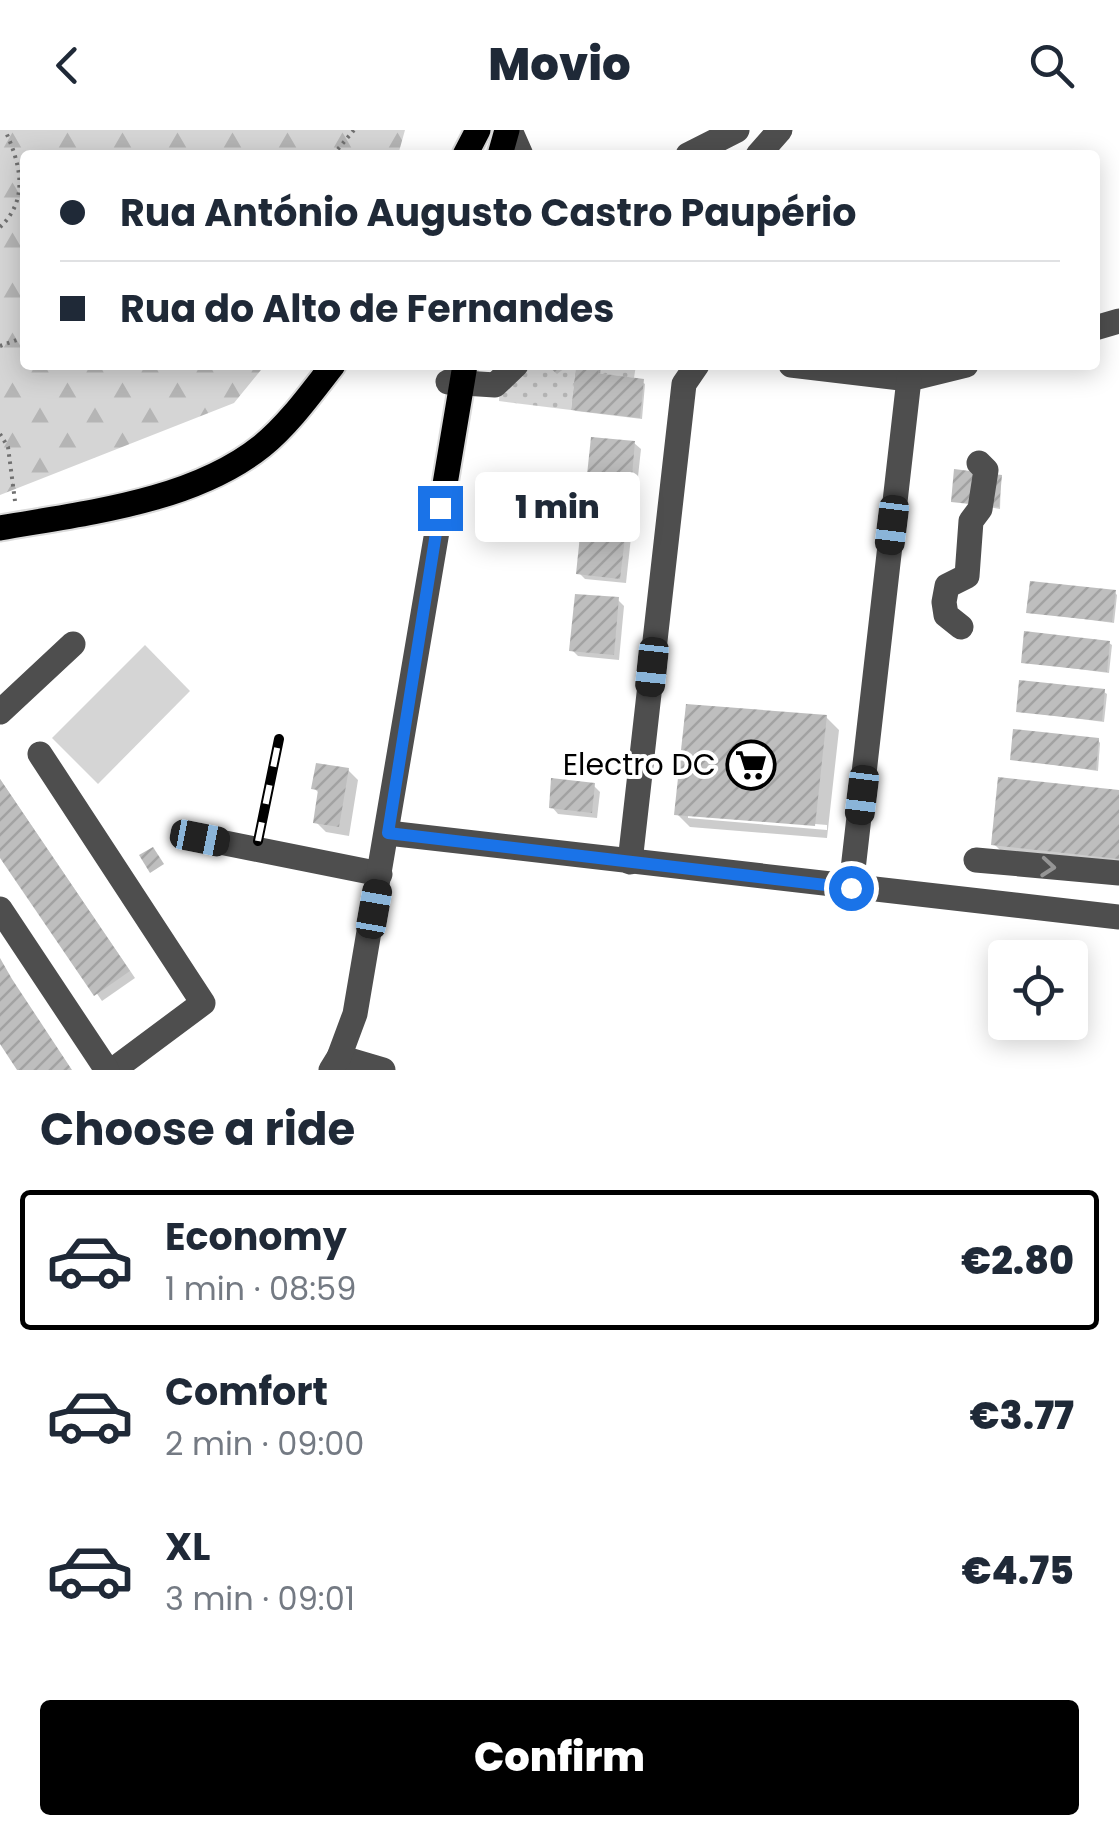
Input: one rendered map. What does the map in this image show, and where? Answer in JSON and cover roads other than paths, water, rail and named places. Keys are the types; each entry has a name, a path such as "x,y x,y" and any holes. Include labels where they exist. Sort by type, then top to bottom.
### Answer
{"main road":[{"path":"9,526 142,504 234,466 262,446 290,418 329,370"},
{"path":"440,508 456,374"}],"street":[{"path":"698,150 738,130"},
{"path":"762,150 780,130"},
{"path":"456,374 495,385 511,370"},
{"path":"630,862 684,384 694,370"},
{"path":"833,370 909,379 946,370"},
{"path":"851,888 909,379"},
{"path":"961,627 946,615 944,602 947,586 967,576 971,521 963,508 968,468 988,460"},
{"path":"384,1070 335,1064 355,1014 440,508"},
{"path":"0,712 73,644"},
{"path":"0,909 110,1070 203,1003 40,754"},
{"path":"388,833 1119,917"},
{"path":"200,838 380,874"},
{"path":"976,860 1119,873"}],"railway":[{"path":"258,841 279,739"}],"place":[{"name":"Electro DC","path":"751,765"}]}
